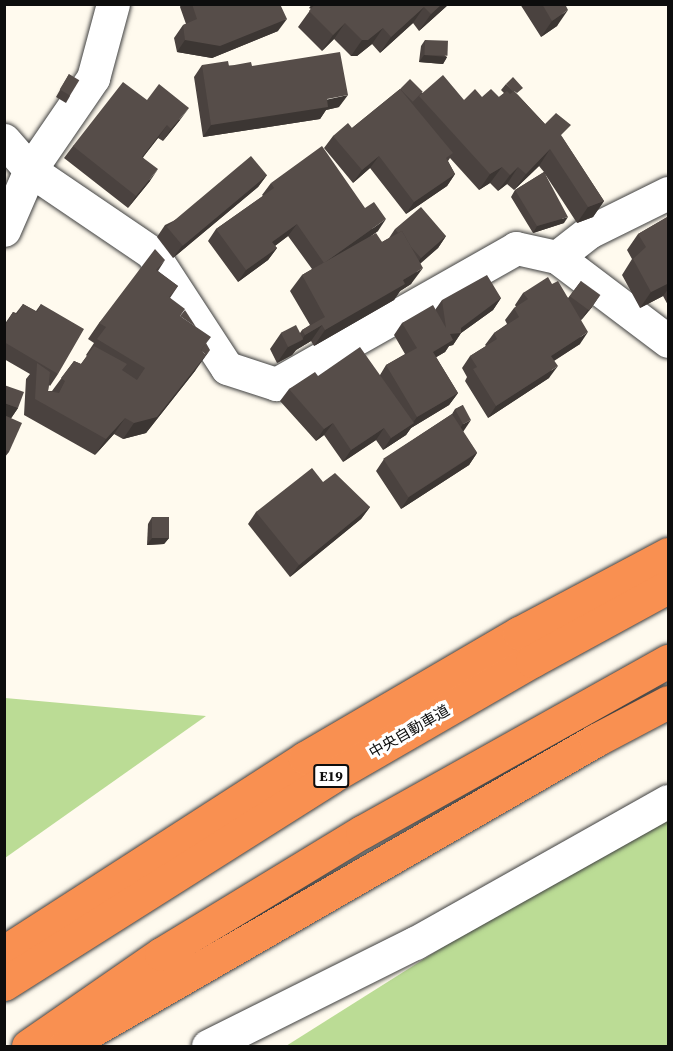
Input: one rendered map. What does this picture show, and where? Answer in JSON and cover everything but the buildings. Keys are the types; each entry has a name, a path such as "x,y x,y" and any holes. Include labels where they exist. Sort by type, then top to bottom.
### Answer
{"highway":[{"path":"4,952 305,758 519,633 669,554"},
{"name":"中央自動車道","path":"4,984 331,777 669,587"},
{"path":"28,1047 161,954 352,838 669,661"},
{"path":"64,1047 586,745 669,702"}],"street":[{"path":"4,231 30,170 93,78 113,4"},
{"path":"4,140 30,170 152,253 227,368 276,384 516,248 557,257 669,341"},
{"path":"557,257 589,232 669,193"},
{"path":"208,1047 415,943 669,801"}],"green space":[{"path":"5,698 206,716 5,858"},
{"path":"668,805 668,1046 286,1046"}]}
